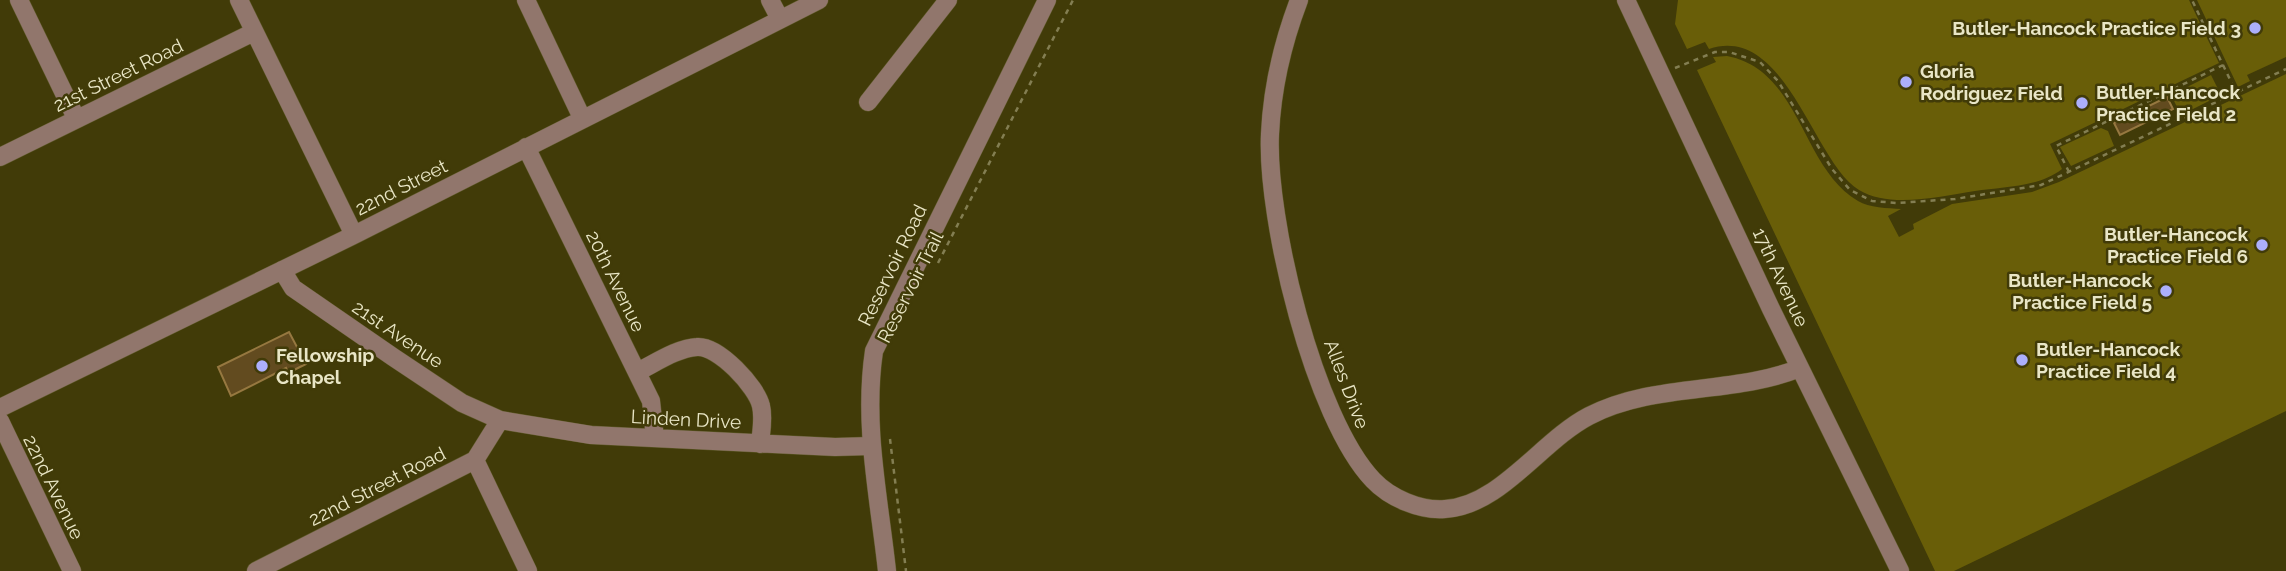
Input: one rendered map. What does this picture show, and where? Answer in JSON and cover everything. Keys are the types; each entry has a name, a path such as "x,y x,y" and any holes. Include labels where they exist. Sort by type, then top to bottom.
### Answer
{"street":[{"path":"19,0 76,118"},
{"path":"239,0 354,235"},
{"path":"526,0 582,118"},
{"path":"770,0 780,19"},
{"name":"22nd Street","path":"0,408 354,235 819,0"},
{"path":"867,102 948,0"},
{"name":"Reservoir Road","path":"887,571 871,446 870,399 874,351 1046,0"},
{"name":"Alles Drive","path":"1299,0 1289,27 1273,102 1270,135 1275,208 1282,250 1302,324 1330,406 1348,444 1373,480 1395,497 1423,508 1445,509 1471,503 1495,490 1569,426 1633,400 1772,378 1800,368"},
{"name":"17th Avenue","path":"1626,0 1800,368 1900,571"},
{"name":"21st Street Road","path":"0,157 254,32"},
{"name":"20th Avenue","path":"526,147 651,401 655,438"},
{"name":"21st Avenue","path":"282,270 293,288 393,357 462,403 500,420"},
{"path":"637,372 695,346 710,348 730,364 758,396 762,408 760,444"},
{"name":"Linden Drive","path":"500,420 549,430 655,438 760,444 871,446"},
{"name":"22nd Street Road","path":"256,571 475,460 500,420"},
{"name":"22nd Avenue","path":"0,421 68,570"},
{"path":"475,460 528,571"}],"path":[{"name":"Reservoir Trail","path":"934,270 1073,0"},
{"path":"2192,0 2236,92"},
{"path":"1663,74 1715,52 1729,52 1760,62 1778,81 1840,180 1860,197 1896,204 2016,191 2070,173 2286,69"},
{"path":"2070,173 2056,146 2223,65"},
{"path":"889,430 906,571"}],"shaded area":[{"path":"1678,0 2189,0 2219,63 2050,144 2062,169 2053,175 2020,185 1932,198 1885,199 1859,190 1843,175 1796,100 1778,75 1759,56 1736,47 1709,49 1705,42 1687,49 1675,24"},
{"name":"Butler-Hancock Practice Field 3","path":"2197,0 2286,0 2286,57 2247,75 2250,81 2238,87"},
{"path":"1727,56 1752,65 1771,80 1786,99 1824,166 1839,186 1862,203 1901,209 1888,216 1899,237 1914,229 1913,224 1952,204 2032,192 2059,182 2286,74 2286,411 1954,571 1935,571 1697,70 1716,62 1713,57"},
{"path":"2211,75 2221,95 2181,115 2173,99 2177,92"},
{"path":"2101,128 2108,131 2114,146 2071,166 2060,147"}],"building":[{"path":"2167,97 2173,109 2120,135 2114,123"},
{"name":"Fellowship Chapel","path":"289,332 306,364 288,373 286,368 231,396 218,367"}],"place":[{"name":"Butler-Hancock Practice Field 3","path":"2255,28"},
{"name":"Gloria Rodriguez Field","path":"1906,82"},
{"name":"Butler-Hancock Practice Field 2","path":"2082,103"},
{"name":"Butler-Hancock Practice Field 6","path":"2262,245"},
{"name":"Butler-Hancock Practice Field 5","path":"2166,291"},
{"name":"Butler-Hancock Practice Field 4","path":"2022,360"},
{"name":"Fellowship Chapel","path":"262,366"}]}
